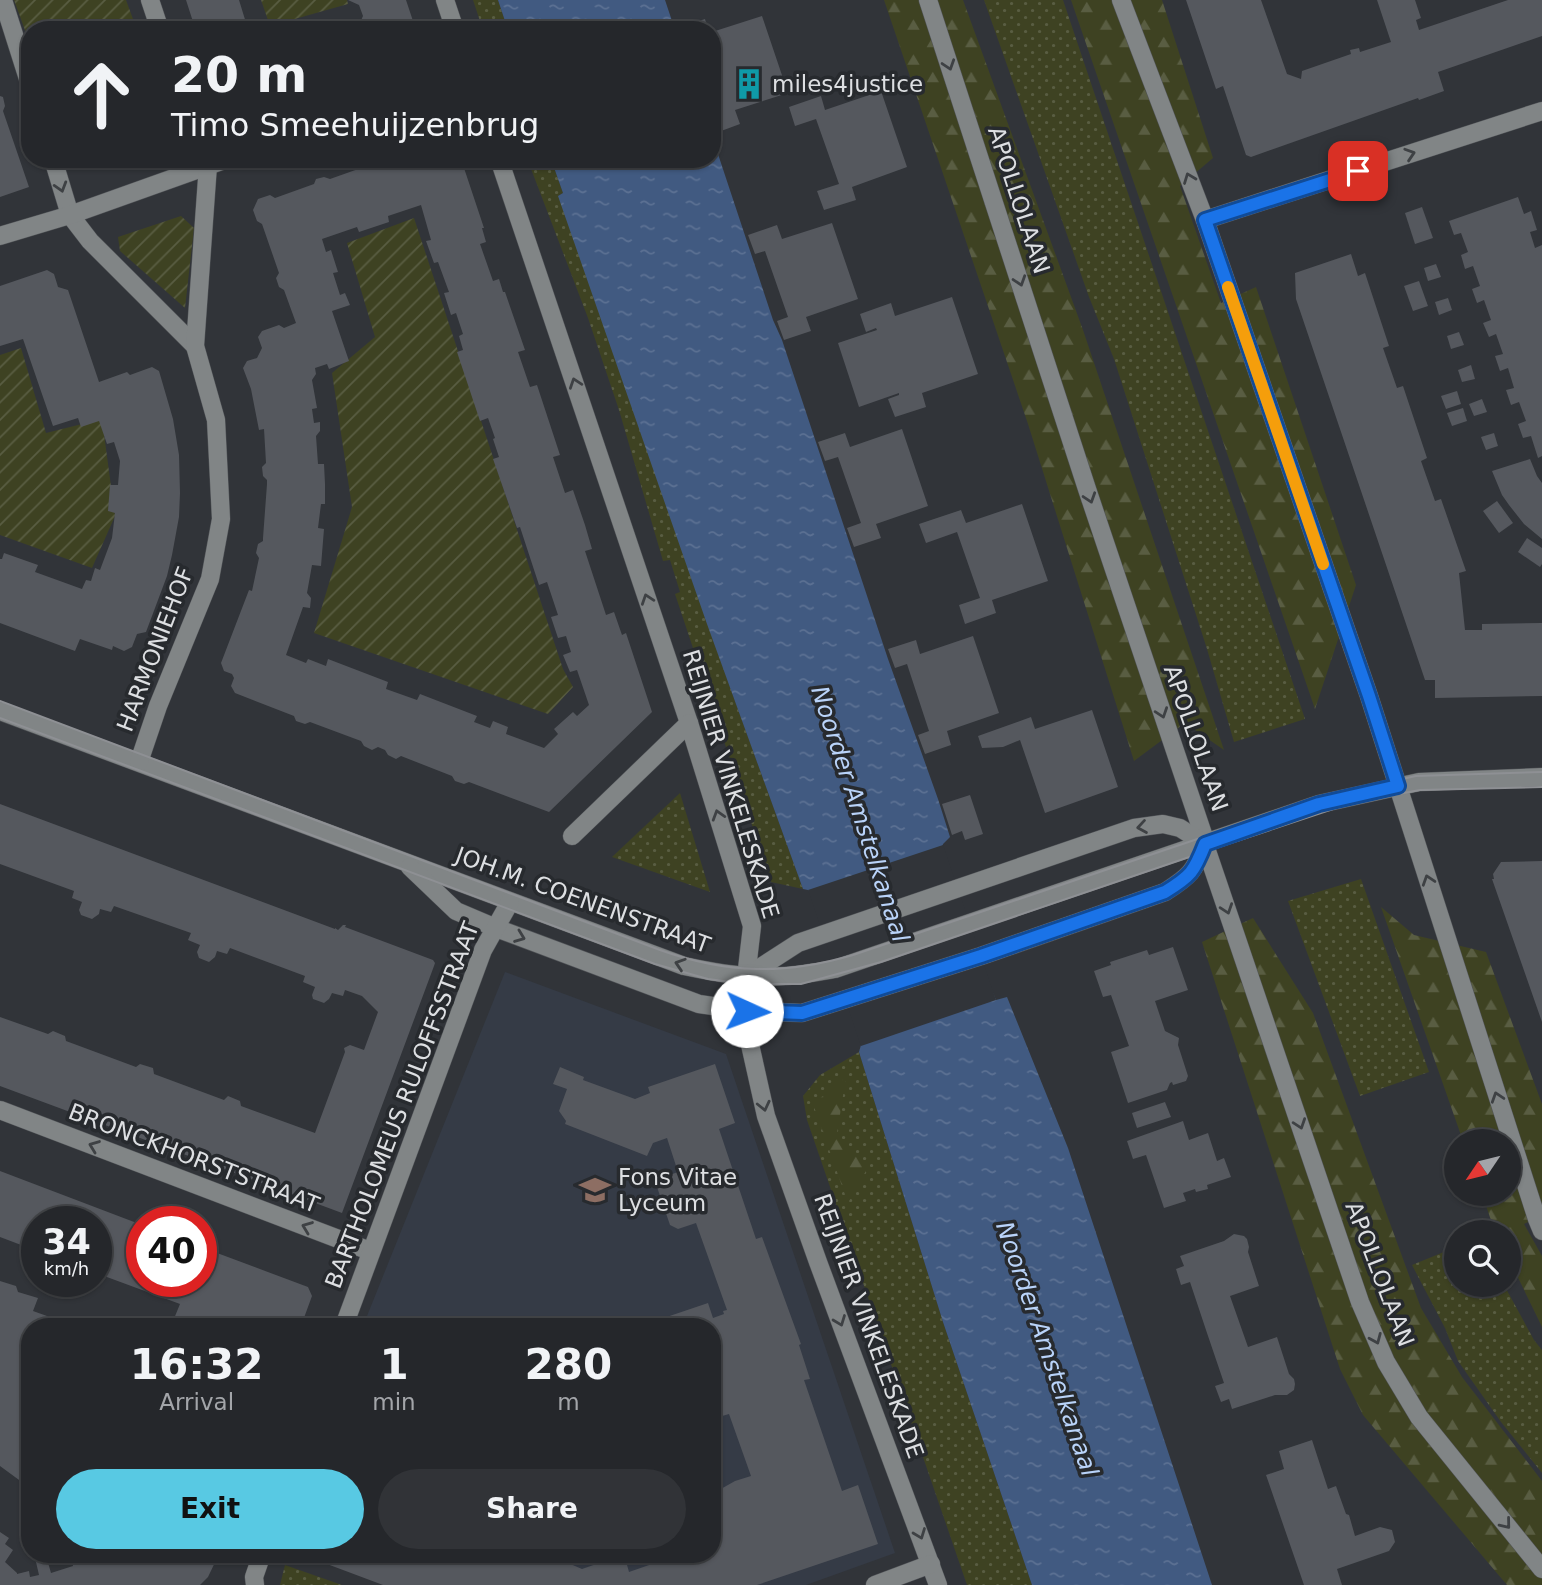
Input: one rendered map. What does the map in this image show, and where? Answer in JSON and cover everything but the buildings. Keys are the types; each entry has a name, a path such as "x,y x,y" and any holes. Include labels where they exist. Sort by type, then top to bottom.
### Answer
{"street":[{"path":"3,0 21,57"},
{"path":"150,0 157,21"},
{"path":"445,0 452,21"},
{"name":"APOLLOLAAN","path":"928,0 1087,489 1360,1302 1386,1362 1419,1418 1542,1569"},
{"path":"1121,0 1205,220 1369,696 1536,1220 1542,1231"},
{"path":"1205,220 1542,111"},
{"name":"HARMONIEHOF","path":"56,168 70,215 90,241 195,346"},
{"path":"0,236 70,215 191,168"},
{"name":"HARMONIEHOF","path":"139,762 158,706 210,579 221,519 216,420 195,346 207,168"},
{"name":"REIJNIER VINKELESKADE","path":"502,168 689,723 752,926 747,976 749,1040 766,1116 938,1585"},
{"name":"JOH.M. COENENSTRAAT","path":"0,711 684,966 747,976 782,977 835,969 1319,804 1419,782 1542,777"},
{"path":"572,836 689,723"},
{"path":"747,976 797,943 1134,828 1163,824 1180,828 1205,844"},
{"name":"JOH.M. COENENSTRAAT","path":"404,861 456,911 496,928 699,1004 747,1011 802,1013 981,956 1165,892 1186,879 1195,869 1205,844"},
{"name":"BARTHOLOMEUS RULOFFSSTRAAT","path":"347,1318 483,950 510,902"},
{"name":"BRONCKHORSTSTRAAT","path":"0,1110 370,1251"},
{"path":"255,1585 254,1577 259,1563"},
{"path":"876,1585 931,1564"}],"shaded area":[{"name":"Fons Vitae Lyceum","path":"505,972 726,1054 895,1553 806,1585 390,1585 335,1563 721,1563 721,1318 366,1318"}],"green space":[{"path":"14,0 126,0 134,21 22,21"},
{"path":"261,0 347,0 348,4 288,21 268,21"},
{"path":"473,0 498,0 505,21 480,21"},
{"path":"884,0 963,0 1083,330 1224,750 1185,723 1134,761 1028,424"},
{"path":"984,0 1063,0 1305,719 1234,742 1114,359 1089,297"},
{"path":"1071,0 1162,0 1213,158 1180,186 1221,303 1256,287 1356,585 1315,709"},
{"path":"531,168 554,168 563,193 559,195 803,889 771,882 675,594 680,592 670,560 663,561 619,410 588,318"},
{"path":"181,216 194,228 185,308 120,251 118,237"},
{"path":"414,218 563,669 573,687 548,714 314,633 352,507 332,373 375,337 347,243"},
{"path":"21,348 46,433 102,419 115,516 92,568 0,535 0,355"},
{"path":"680,793 710,892 612,857"},
{"path":"1361,879 1429,1072 1360,1096 1288,901"},
{"path":"1381,907 1414,935 1486,952 1542,1104 1542,1215 1524,1224 1542,1256 1542,1327 1521,1284 1521,1220 1491,1220 1486,1206 1521,1206 1521,1129 1459,1129"},
{"path":"1253,918 1313,1013 1421,1308 1462,1377 1542,1481 1542,1585 1507,1585 1363,1415 1340,1369 1202,942"},
{"path":"859,1052 943,1322 1032,1585 967,1585 807,1120 803,1096 820,1075"},
{"path":"846,1077 837,1133 867,1169 848,1203 813,1104"},
{"path":"1444,1252 1444,1297 1511,1297 1542,1350 1542,1473 1501,1422 1458,1361 1445,1328 1412,1265"},
{"path":"285,1565 342,1585 280,1585"}],"water":[{"path":"498,0 665,0 672,21 505,21"},
{"name":"Noorder Amstelkanaal","path":"721,163 888,659 938,799 950,837 942,848 982,966 996,1000 1007,997 1068,1148 1212,1585 1032,1585 943,1322 859,1052 863,1038 812,895 803,889 707,624 558,196 563,193 554,168 721,168"}],"pier":[{"path":"943,845 996,1000 861,1046 808,890"}],"tram line":[{"path":"0,701 660,950 709,964 756,969 804,966 853,955 1328,795 1416,776 1542,772"},
{"path":"0,718 655,964 708,979 746,984 801,984 881,962 1339,807 1371,799 1420,790 1542,787"}],"slow traffic":[{"path":"1228,287 1323,564"}],"place":[{"name":"miles4justice","path":"749,84"},
{"name":"Fons Vitae Lyceum","path":"595,1190"}],"route":[{"path":"747,1011 802,1013 981,956 1165,892 1186,879 1195,869 1205,844 1319,804 1398,786 1205,220 1358,171"}]}
